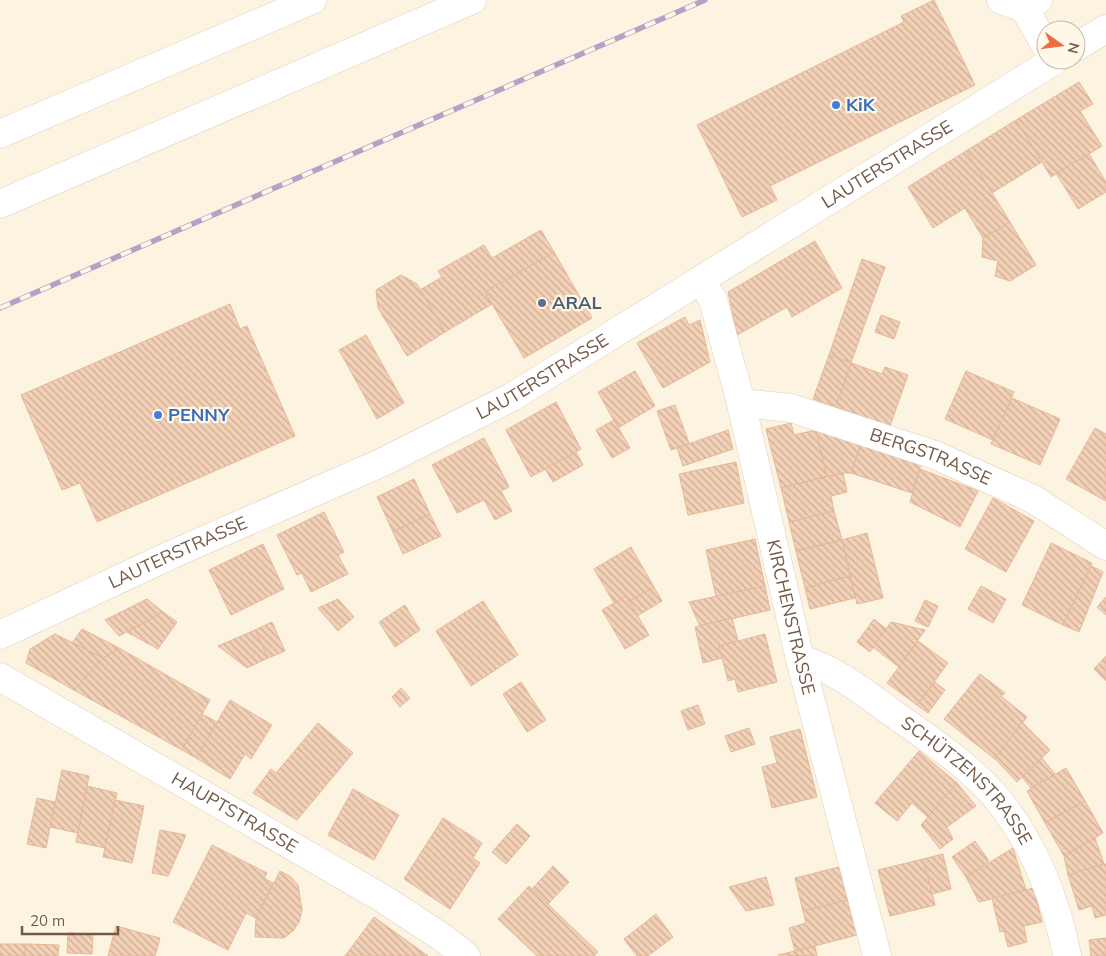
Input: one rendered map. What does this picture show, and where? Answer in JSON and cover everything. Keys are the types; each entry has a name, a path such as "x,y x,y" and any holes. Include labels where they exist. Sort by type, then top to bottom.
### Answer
{"street":[{"path":"0,134 312,0"},
{"path":"0,204 472,0"},
{"path":"1021,3 1036,29"},
{"path":"1086,42 1104,34"},
{"name":"LAUTERSTRASSE","path":"0,635 175,554 383,462 512,397 569,364 1038,70"},
{"name":"KIRCHENSTRASSE","path":"701,280 713,300 741,402 800,659 877,956"},
{"name":"BERGSTRASSE","path":"741,402 791,408 935,455 1033,500 1106,546"},
{"name":"SCHÜTZENSTRASSE","path":"800,659 836,672 917,731 980,781 999,800 1021,832 1040,870 1054,906 1067,956"},
{"name":"HAUPTSTRASSE","path":"0,677 382,898 444,938 466,956"}],"building":[{"name":"KiK","path":"934,0 975,85 770,186 777,200 742,217 697,125 904,22 901,16"},
{"path":"1079,82 1093,104 1080,111 1102,146 1051,177 1016,120"},
{"path":"1016,120 1042,162 992,193 966,151"},
{"path":"966,151 1010,222 983,238 965,208 933,228 908,187"},
{"path":"1089,154 1106,182 1106,192 1078,209 1056,173"},
{"path":"1010,222 1036,265 1010,281 995,276 998,261 982,257 983,238"},
{"path":"541,230 554,252 485,292 492,304 445,332 420,290 442,277 438,271 484,245 492,258"},
{"path":"815,241 842,288 792,317 787,307 737,335 728,292"},
{"path":"554,252 592,318 524,358 485,292"},
{"path":"862,259 885,267 851,363 829,355"},
{"path":"401,275 417,284 445,332 407,356 378,308 376,290"},
{"name":"PENNY","path":"230,304 240,329 247,326 295,436 97,522 80,483 62,490 21,395"},
{"path":"881,315 900,322 894,339 875,332"},
{"path":"685,317 689,325 700,320 710,362 663,388 637,343"},
{"path":"366,335 404,403 377,419 339,350"},
{"path":"829,355 851,363 836,407 813,399"},
{"path":"851,363 882,374 885,367 908,375 890,426 836,407"},
{"path":"635,371 655,406 618,428 598,392"},
{"path":"966,371 1014,392 993,440 945,419"},
{"path":"1012,398 1060,419 1040,465 991,444"},
{"path":"556,402 581,449 531,477 506,430"},
{"path":"675,405 689,443 671,450 657,411"},
{"path":"614,420 630,448 612,458 596,430"},
{"path":"791,423 794,435 816,430 827,476 781,488 766,429"},
{"path":"1095,428 1106,434 1106,501 1066,479"},
{"path":"728,430 733,449 683,466 677,448"},
{"path":"816,430 861,444 851,473 827,476"},
{"path":"484,438 509,487 501,491 512,511 495,520 484,500 457,513 432,465"},
{"path":"861,444 921,464 912,493 851,473"},
{"path":"576,452 583,465 553,482 545,469"},
{"path":"736,462 744,503 688,515 679,474"},
{"path":"920,469 978,491 960,527 910,502"},
{"path":"843,473 847,492 831,496 834,511 789,522 781,488"},
{"path":"414,479 430,514 393,532 377,497"},
{"path":"993,498 1034,521 1006,572 965,549"},
{"path":"834,511 842,540 796,551 789,522"},
{"path":"324,512 344,552 338,555 348,574 311,592 302,573 297,575 277,535"},
{"path":"430,514 441,536 403,554 393,532"},
{"path":"867,533 883,598 857,604 842,540"},
{"path":"755,539 765,586 716,597 706,550"},
{"path":"842,540 850,576 805,588 796,551"},
{"path":"1051,543 1092,563 1063,625 1022,605"},
{"path":"263,544 284,589 231,615 209,570"},
{"path":"631,547 654,587 629,601 626,596 614,603 594,569"},
{"path":"1091,566 1103,572 1079,632 1063,625"},
{"path":"850,576 855,598 810,609 805,588"},
{"path":"765,586 770,610 700,626 689,602"},
{"path":"981,586 1006,599 993,623 968,609"},
{"path":"654,587 662,601 637,616 629,601"},
{"path":"626,596 649,635 625,649 602,610"},
{"path":"1106,597 1106,615 1097,607"},
{"path":"147,599 163,612 119,636 105,620"},
{"path":"338,599 354,617 338,631 318,608"},
{"path":"925,600 938,606 928,627 915,621"},
{"path":"483,601 518,655 471,686 436,631"},
{"path":"405,605 420,630 395,647 379,622"},
{"path":"163,612 177,622 158,649 127,632"},
{"path":"732,618 738,641 719,646 722,658 703,663 695,627"},
{"path":"874,619 886,629 870,652 857,642"},
{"path":"272,622 285,651 268,658 255,630"},
{"path":"891,622 925,630 899,667 873,647"},
{"path":"82,629 119,648 103,658 72,643"},
{"path":"255,630 268,658 247,668 218,646"},
{"path":"55,634 103,658 74,690 26,663 30,649"},
{"path":"765,634 777,682 738,692 735,679 728,681 719,646"},
{"path":"918,641 948,663 917,705 887,683"},
{"path":"119,648 210,700 182,750 74,690 103,658"},
{"path":"1106,656 1106,681 1094,669"},
{"path":"980,674 1005,693 1001,696 1027,717 995,759 944,719"},
{"path":"521,682 546,720 527,732 503,694"},
{"path":"935,682 945,690 928,713 917,705"},
{"path":"401,688 410,698 400,707 392,697"},
{"path":"230,700 272,725 251,759 245,754 230,779 196,758"},
{"path":"698,705 705,724 688,730 681,711"},
{"path":"202,714 217,722 196,758 182,750"},
{"path":"1022,722 1050,750 1017,782 995,759"},
{"path":"318,723 353,753 297,820 253,793 271,769 276,773"},
{"path":"749,728 755,744 731,752 725,736"},
{"path":"800,729 817,797 772,808 762,767 777,763 770,737"},
{"path":"919,751 957,783 928,817 912,803 897,821 875,803"},
{"path":"1042,758 1055,774 1031,788 1022,777"},
{"path":"1066,768 1085,801 1045,823 1027,791"},
{"path":"62,770 89,776 78,833 50,827"},
{"path":"957,783 976,806 947,827 953,839 940,849 921,825"},
{"path":"87,786 117,793 105,848 76,842"},
{"path":"353,789 399,815 374,860 328,835"},
{"path":"37,798 55,802 46,848 27,844"},
{"path":"115,800 144,806 132,863 103,857"},
{"path":"1085,801 1103,833 1064,856 1045,823"},
{"path":"443,818 482,843 473,858 480,863 450,909 404,879"},
{"path":"517,824 530,836 506,864 492,852"},
{"path":"160,830 186,835 168,876 152,873"},
{"path":"1095,838 1104,864 1068,875 1064,856"},
{"path":"975,841 989,861 966,877 952,857"},
{"path":"212,845 267,873 264,878 273,883 256,918 246,913 228,950 173,922"},
{"path":"1013,848 1026,890 979,902 966,877"},
{"path":"943,854 951,889 932,894 923,859"},
{"path":"923,859 935,905 890,916 878,870"},
{"path":"1106,864 1106,915 1095,918 1092,906 1079,910 1068,875"},
{"path":"553,866 569,882 548,904 532,889"},
{"path":"839,867 848,900 803,911 795,878"},
{"path":"280,871 291,877 298,885 302,910 299,922 293,931 284,938 255,937 256,918"},
{"path":"766,877 774,905 746,911 729,887"},
{"path":"529,886 598,952 594,956 537,956 498,919"},
{"path":"1034,888 1042,922 1024,926 1027,942 1008,947 1004,931 1000,932 992,898"},
{"path":"848,900 857,935 795,951 789,928 806,923 803,911"},
{"path":"656,914 673,937 648,956 637,956 624,939"},
{"path":"374,917 428,956 345,956"},
{"path":"116,926 160,938 155,956 108,956"},
{"path":"68,933 93,934 92,954 67,953"},
{"path":"1106,938 1106,956 1091,956 1089,940"},
{"path":"0,944 26,944 25,956 0,956"},
{"path":"26,944 59,945 58,956 25,956"},
{"path":"815,946 817,956 778,955 795,951"}],"railway":[{"path":"0,308 705,0"}],"place":[{"name":"KiK","path":"836,105"},
{"name":"ARAL","path":"542,303"},
{"name":"PENNY","path":"158,415"}]}
